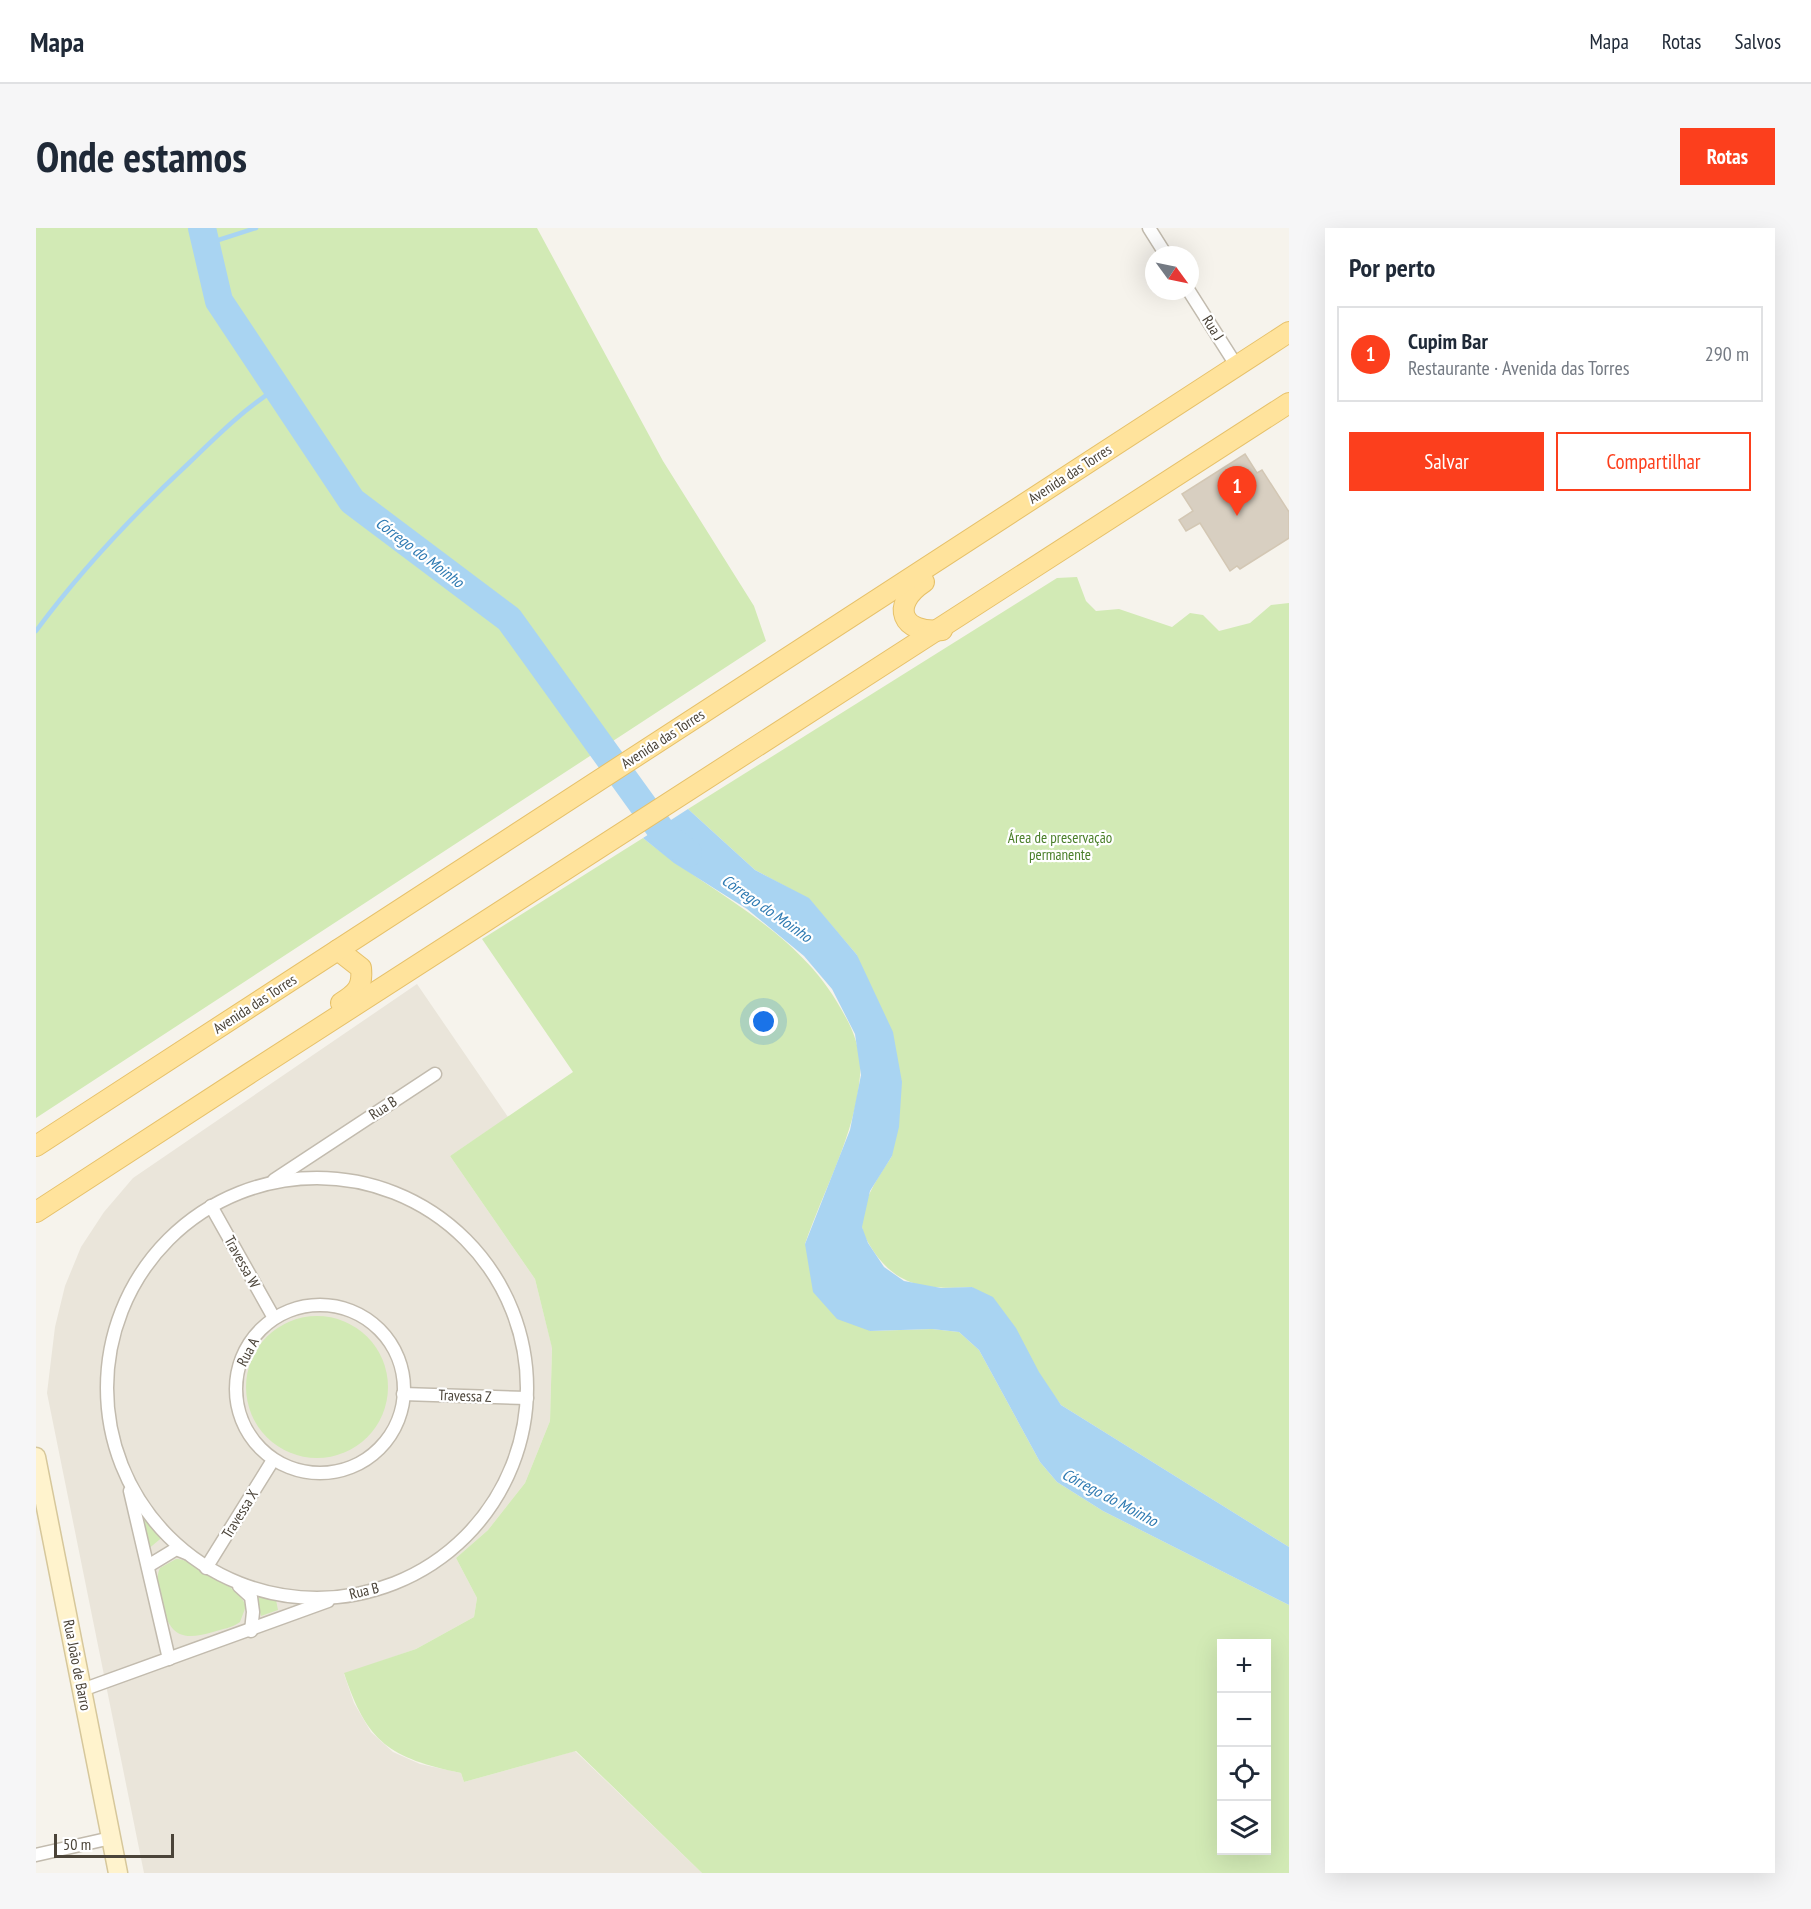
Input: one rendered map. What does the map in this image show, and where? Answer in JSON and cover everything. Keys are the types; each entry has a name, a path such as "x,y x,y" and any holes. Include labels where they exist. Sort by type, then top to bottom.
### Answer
{"main road":[{"name":"Avenida das Torres","path":"36,1146 1289,332"},
{"path":"36,1212 774,734 942,630 1289,403"},
{"path":"942,630 930,632 912,626 905,617 903,602 907,594 1023,516 1045,491"},
{"path":"191,1110 226,1077 358,992 362,981 361,968 350,956 338,950"}],"street":[{"path":"1149,228 1160,246"},
{"name":"Rua J","path":"1195,300 1236,365"},
{"name":"Rua B","path":"270,1182 435,1074"},
{"name":"Rua B","path":"309,1177 348,1179 386,1188 421,1203 453,1226 480,1253 502,1285 513,1312 526,1359 527,1398 523,1431 504,1483 480,1520 458,1544 431,1564 402,1580 370,1591 338,1598 302,1598 267,1593 233,1582 206,1568 186,1553 151,1518 126,1476 113,1440 107,1401 109,1363 117,1325 132,1289 153,1257 180,1229 211,1206 240,1192 270,1182 309,1177"},
{"name":"Travessa W","path":"211,1206 274,1318"},
{"name":"Rua A","path":"322,1304 347,1309 370,1321 387,1338 399,1361 403,1394 401,1412 390,1436 372,1455 349,1468 323,1474 297,1471 273,1460 253,1442 240,1417 235,1390 240,1362 253,1337 274,1318 297,1308 322,1304"},
{"name":"Travessa Z","path":"403,1394 527,1398"},
{"name":"Rua João de Barro","path":"36,1457 118,1873"},
{"name":"Travessa X","path":"206,1568 273,1460"},
{"path":"126,1476 169,1659"},
{"path":"148,1566 176,1549 186,1553"},
{"path":"233,1582 252,1597 251,1630"},
{"path":"82,1690 338,1598"},
{"path":"36,1855 111,1838"}],"shaded area":[{"path":"417,984 508,1117 450,1156 535,1279 552,1347 550,1421 525,1483 488,1530 456,1558 477,1598 474,1617 416,1649 344,1674 354,1703 371,1732 393,1752 420,1764 461,1773 464,1782 575,1751 702,1873 144,1873 47,1393 55,1327 65,1286 81,1247 104,1212 133,1178"}],"green space":[{"path":"36,228 537,228 663,461 754,606 766,641 36,1118"},
{"name":"Área de preservação permanente","path":"1077,577 1086,601 1096,611 1119,609 1172,627 1190,613 1203,615 1219,631 1250,623 1271,605 1289,603 1289,1547 1061,1405 972,1287 929,1287 905,1280 884,1264 874,1252 864,1234 862,1218 871,1190 892,1156 857,955 809,899 755,870 688,809 1057,578"},
{"path":"643,838 754,917 805,960 827,986 849,1023 857,1045 860,1076 857,1098 845,1141 805,1244 870,1331 932,1329 959,1332 979,1350 1040,1462 1057,1482 1103,1511 1289,1605 1289,1873 702,1873 576,1751 464,1782 461,1773 416,1761 399,1753 384,1744 372,1731 362,1716 344,1673 416,1649 474,1617 477,1598 456,1558 488,1530 525,1483 550,1421 552,1348 535,1279 450,1156 573,1072 482,939"},
{"path":"317,1316 344,1321 367,1337 383,1360 388,1387 383,1414 367,1437 344,1453 317,1458 290,1453 267,1437 251,1414 246,1387 251,1360 267,1337 290,1321"},
{"path":"142,1511 165,1535 147,1550"},
{"path":"176,1559 204,1570 236,1592 246,1606 240,1622 234,1626 192,1636 184,1635 172,1628 164,1612 157,1580 160,1568"},
{"path":"259,1597 276,1600 278,1610 261,1616 257,1601"}],"water":[{"path":"688,809 755,870 809,898 857,955 893,1032 902,1082 899,1127 892,1156 870,1191 862,1227 868,1243 884,1267 904,1281 941,1288 972,1287 993,1297 1016,1328 1039,1372 1061,1405 1289,1547 1289,1605 1103,1511 1057,1482 1040,1462 979,1350 959,1332 932,1329 870,1331 837,1319 813,1292 805,1244 850,1130 861,1075 855,1034 832,989 804,956 747,909 674,863 643,838"}],"building":[{"path":"1245,454 1257,473 1262,470 1289,512 1289,538 1240,569 1237,566 1230,571 1200,523 1186,531 1179,520 1193,511 1182,494"}],"waterway":[{"name":"Córrego do Moinho","path":"202,228 219,301 352,501 509,619 666,837 688,853"},
{"path":"206,244 256,228"},
{"path":"36,631 90,564 149,502 232,423 277,388"}],"place":[{"name":"Cupim Bar","path":"1237,516"}]}
